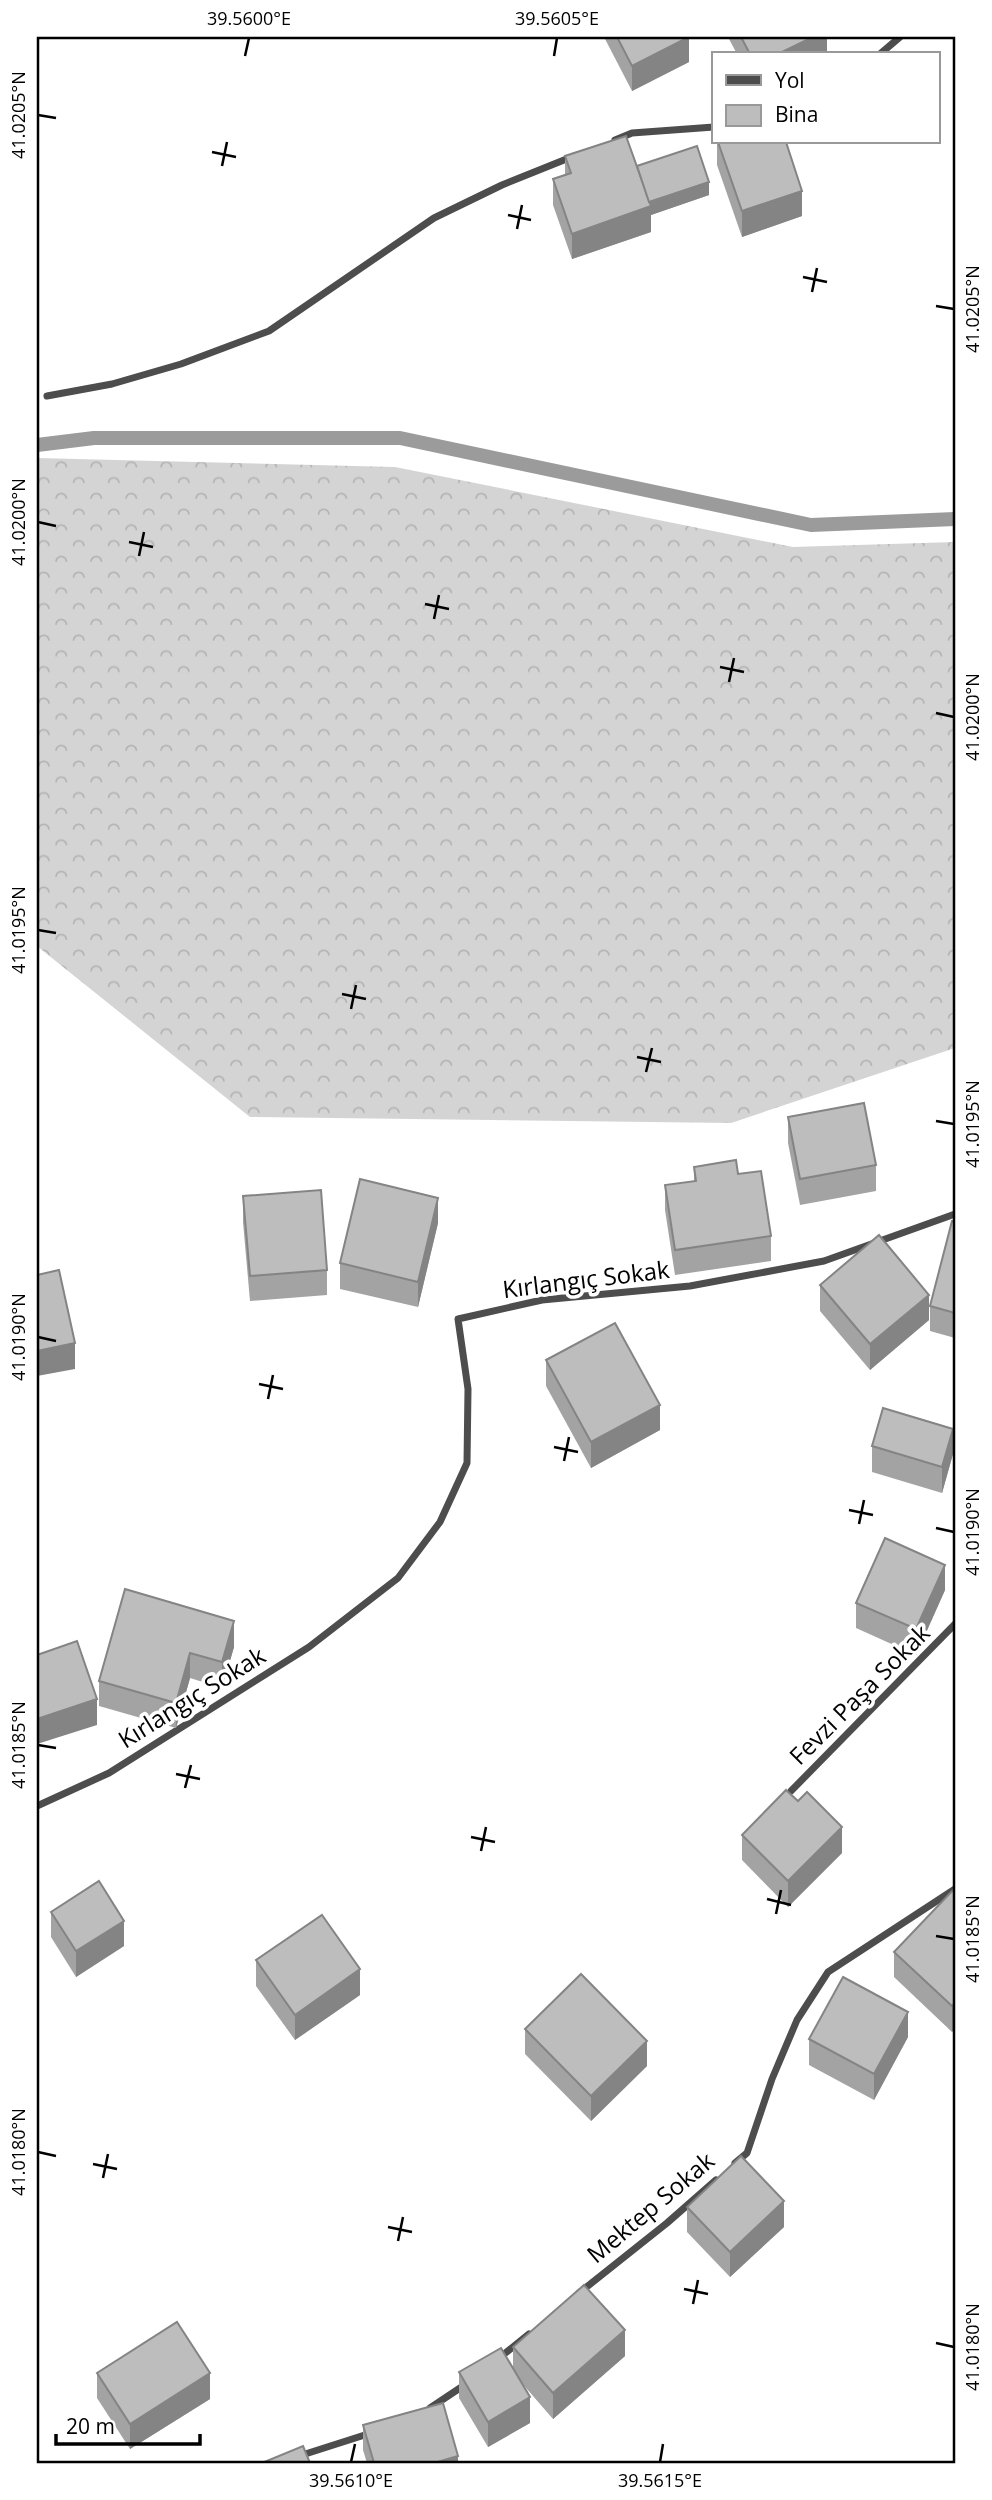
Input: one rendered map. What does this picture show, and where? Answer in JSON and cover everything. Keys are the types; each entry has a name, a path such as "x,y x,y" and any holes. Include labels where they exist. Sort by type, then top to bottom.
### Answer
{"street":[{"path":"882,52 900,37"},
{"path":"611,142 632,134 712,127"},
{"path":"47,396 124,381 269,331 434,218 502,185 577,155"},
{"name":"Kırlangıç Sokak","path":"37,1805 109,1773 309,1647 398,1577 440,1522 467,1463 468,1389 458,1319 542,1300 690,1286 824,1261 955,1214"},
{"name":"Fevzi Paşa Sokak","path":"791,1791 955,1625"},
{"name":"Mektep Sokak","path":"571,2300 667,2223 747,2153 772,2079 797,2020 828,1972 955,1889"},
{"path":"486,2368 539,2326"},
{"path":"420,2414 476,2377"},
{"path":"286,2461 384,2429"}],"green space":[{"path":"37,458 395,467 793,547 955,542 955,1048 731,1123 250,1117 37,946"}],"building":[{"path":"617,37 689,37 632,66"},
{"path":"741,37 813,37 782,52 749,52"},
{"path":"626,136 651,206 572,234 553,179 571,173 565,156"},
{"path":"719,144 787,144 802,191 742,211"},
{"path":"697,146 709,182 649,202 637,166"},
{"path":"864,1103 876,1165 800,1179 788,1117"},
{"path":"736,1160 738,1174 761,1171 771,1236 675,1250 665,1185 696,1181 694,1167"},
{"path":"360,1179 438,1198 418,1282 340,1263"},
{"path":"321,1190 327,1270 250,1276 243,1196"},
{"path":"952,1221 955,1221 955,1313 930,1306"},
{"path":"879,1235 929,1295 870,1344 820,1285"},
{"path":"59,1270 75,1343 37,1351 37,1275"},
{"path":"615,1323 660,1405 591,1442 546,1360"},
{"path":"883,1408 953,1429 942,1467 872,1446"},
{"path":"885,1538 945,1565 916,1629 856,1603"},
{"path":"125,1589 234,1621 222,1662 190,1653 176,1703 99,1681"},
{"path":"77,1641 97,1699 37,1719 37,1655"},
{"path":"786,1790 798,1801 807,1792 842,1827 788,1881 742,1835"},
{"path":"99,1881 124,1921 76,1951 51,1912"},
{"path":"955,1888 955,2002 952,2006 894,1952"},
{"path":"322,1915 360,1969 295,2015 256,1960"},
{"path":"581,1974 647,2041 591,2096 525,2029"},
{"path":"843,1977 908,2012 874,2074 809,2039"},
{"path":"741,2156 784,2201 730,2252 687,2207"},
{"path":"584,2285 625,2330 553,2393 513,2347"},
{"path":"177,2322 210,2373 130,2424 97,2373"},
{"path":"501,2348 530,2397 488,2422 459,2372"},
{"path":"443,2403 458,2456 434,2463 374,2463 363,2425"},
{"path":"303,2446 310,2463 262,2463"}],"waterway":[{"path":"37,445 94,438 400,438 811,525 955,519"}]}
